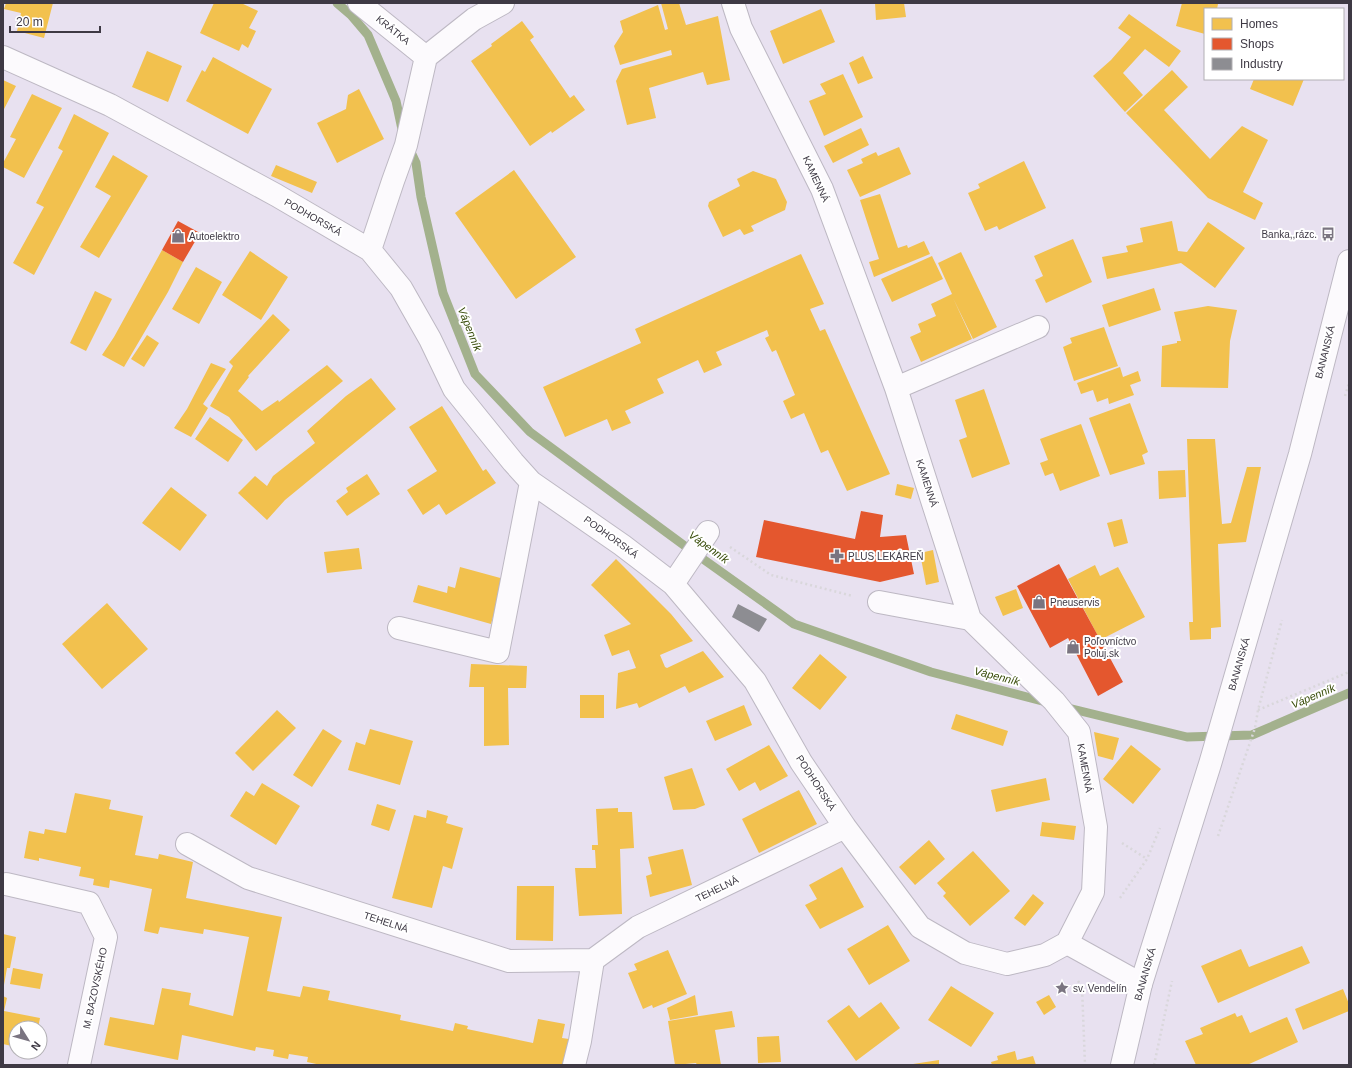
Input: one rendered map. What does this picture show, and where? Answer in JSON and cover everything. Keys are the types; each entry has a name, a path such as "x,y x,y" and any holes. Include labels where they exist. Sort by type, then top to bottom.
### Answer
{"street":[{"name":"KRÁTKA","path":"359,3 426,57"},
{"path":"370,250 406,145 426,57 474,19 503,3"},
{"name":"KAMENNÁ","path":"733,3 741,28 822,189 896,388 970,619 1054,700 1079,732 1096,827 1093,892 1076,948"},
{"name":"PODHORSKÁ","path":"3,57 110,105 276,195 370,250 402,288 430,339 454,389 513,462 531,482 622,545 673,584 756,681 801,762 845,827 920,927 965,953 1007,964 1076,948"},
{"name":"BANANSKÁ","path":"1122,1065 1141,984 1210,764 1300,454 1349,261"},
{"path":"896,388 1038,327"},
{"path":"399,628 498,652 531,482"},
{"path":"673,584 708,532"},
{"path":"879,602 970,619"},
{"name":"TEHELNÁ","path":"187,844 248,878 509,961 593,960 638,927 845,827"},
{"name":"M. BAZOVSKÉHO","path":"6,884 89,903 106,937 79,1065"},
{"path":"1076,948 1141,984"},
{"path":"574,1065 580,1041 593,960"}],"path":[{"path":"708,532 771,575 879,602"},
{"path":"1258,710 1349,672"},
{"path":"1216,842 1255,728"},
{"path":"1116,904 1147,859 1162,822"},
{"path":"1076,948 1074,976 1082,987 1085,1065"},
{"path":"1154,1065 1173,976"}],"building: Homes":[{"path":"6,3 53,3 44,38 17,31 21,13 4,9"},
{"path":"214,3 241,3 258,11 249,28 256,31 248,48 242,44 239,51 200,33"},
{"path":"661,3 679,3 686,25 718,16 730,80 707,85 703,72 649,88 656,118 627,125 616,81 622,69 672,55 671,50 620,65 614,46 623,32 620,21 658,5 665,30 668,29"},
{"path":"875,3 904,3 906,17 876,20"},
{"path":"1182,3 1218,4 1217,8 1204,8 1204,34 1176,26"},
{"path":"821,9 835,42 783,64 770,31"},
{"path":"1129,14 1181,51 1169,67 1145,49 1123,73 1143,95 1125,112 1093,76 1111,60 1131,37 1118,28"},
{"path":"522,21 534,37 530,40 570,98 574,95 585,110 530,146 471,61"},
{"path":"147,51 182,66 168,102 132,87"},
{"path":"863,56 873,78 858,84 849,63"},
{"path":"213,57 272,89 248,134 186,101 202,70 205,72"},
{"path":"1172,70 1188,87 1164,110 1210,159 1242,126 1268,140 1243,192 1263,203 1255,220 1208,198 1126,113"},
{"path":"843,74 863,117 824,136 809,101 826,94 820,84"},
{"path":"3,80 16,86 3,111"},
{"path":"1254,80 1304,80 1293,106 1250,89"},
{"path":"359,89 384,139 337,163 317,123 346,109 348,95"},
{"path":"32,94 62,108 24,178 3,167 3,163 16,139 10,137"},
{"path":"74,114 109,133 34,275 13,263 44,207 36,203 63,151 58,148"},
{"path":"861,128 869,145 833,163 824,146"},
{"path":"899,147 911,174 860,197 847,170 863,163 861,159 876,152 878,156"},
{"path":"113,155 148,176 99,258 80,247 111,196 95,187"},
{"path":"1024,161 1046,208 999,230 997,226 985,231 968,193 980,188 978,184"},
{"path":"276,165 317,182 312,193 271,176"},
{"path":"514,170 576,257 516,299 455,213"},
{"path":"753,171 776,179 787,202 785,210 751,226 754,231 744,235 740,229 723,237 708,206 709,202 740,186 737,179"},
{"path":"880,194 898,248 907,245 908,248 924,241 930,254 874,277 869,262 879,259 860,200"},
{"path":"1172,221 1178,251 1187,252 1208,222 1245,248 1215,288 1181,263 1107,279 1102,257 1128,252 1126,246 1143,242 1140,228"},
{"path":"1073,239 1092,282 1046,303 1035,280 1043,276 1034,256"},
{"path":"162,250 183,262 168,292 124,367 102,355 114,337"},
{"path":"250,251 288,277 261,320 222,295"},
{"path":"961,252 997,327 973,339 953,298 972,339 921,362 910,337 921,332 918,324 936,316 931,304 952,294 938,263"},
{"path":"801,254 824,304 810,309 820,331 825,329 890,474 847,491 828,450 821,453 804,413 791,419 783,401 795,395 776,350 772,352 765,338 769,336 767,330 716,352 722,365 704,373 698,360 657,379 664,393 625,411 631,423 612,431 607,419 565,437 543,387 641,343 635,329"},
{"path":"932,256 943,279 892,302 881,279"},
{"path":"196,267 222,282 199,324 172,309"},
{"path":"1154,288 1161,310 1109,327 1102,305"},
{"path":"95,291 112,299 86,351 70,343"},
{"path":"1208,306 1237,310 1230,341 1228,388 1161,387 1162,346 1181,341 1174,312"},
{"path":"273,314 290,330 248,376 249,377 238,391 262,411 278,400 279,402 327,365 343,381 256,451 229,417 210,406 233,366 229,362"},
{"path":"1104,327 1118,366 1074,381 1063,347 1072,343 1070,338"},
{"path":"147,335 159,343 144,367 131,359"},
{"path":"211,363 226,369 203,404 208,408 191,437 174,428 187,409"},
{"path":"1120,367 1123,377 1138,371 1141,381 1130,385 1134,395 1109,404 1108,398 1097,402 1093,390 1081,394 1077,383"},
{"path":"371,378 396,409 285,500 267,520 238,493 255,476 267,486 273,476 315,443 307,431 346,396"},
{"path":"984,389 1010,464 972,478 959,440 967,437 955,400"},
{"path":"1130,403 1148,452 1142,455 1145,464 1110,475 1089,418"},
{"path":"442,406 483,471 486,469 496,483 446,515 439,504 423,515 407,490 437,471 409,427"},
{"path":"210,417 243,440 228,462 195,439"},
{"path":"1081,424 1100,476 1060,491 1053,473 1045,476 1040,463 1048,460 1040,439"},
{"path":"1187,439 1215,439 1222,524 1231,523 1247,467 1261,467 1246,542 1218,544 1221,627 1211,628 1211,639 1190,640 1189,622 1193,622"},
{"path":"1185,470 1186,497 1159,499 1158,471"},
{"path":"367,474 380,494 347,516 336,501 348,492 346,488"},
{"path":"897,484 914,488 911,499 895,495"},
{"path":"171,487 207,515 180,551 142,523"},
{"path":"1122,519 1128,543 1114,547 1107,523"},
{"path":"359,548 362,569 327,573 324,552"},
{"path":"933,550 939,582 926,585 920,553"},
{"path":"616,559 671,614 693,641 660,655 665,667 667,668 703,651 724,677 689,693 685,686 639,708 637,703 616,709 618,673 636,668 629,650 612,656 604,635 631,624 591,585"},
{"path":"1095,565 1100,576 1118,567 1145,617 1100,640 1068,579"},
{"path":"460,567 504,579 491,624 413,602 418,585 447,593 448,586 455,588"},
{"path":"1016,589 1023,608 1003,616 995,597"},
{"path":"107,603 148,649 102,689 62,644"},
{"path":"820,654 847,677 820,710 792,688"},
{"path":"471,664 527,666 526,688 508,688 509,745 484,746 484,687 469,687"},
{"path":"580,695 604,695 604,718 580,718"},
{"path":"744,705 752,725 715,741 706,721"},
{"path":"277,710 296,728 253,771 235,753"},
{"path":"956,714 1008,731 1003,746 951,729"},
{"path":"323,729 342,741 312,787 293,775"},
{"path":"370,729 413,741 400,785 348,770 356,742 365,745"},
{"path":"1094,732 1119,738 1113,760 1098,756"},
{"path":"769,745 788,776 760,791 755,782 739,791 726,769"},
{"path":"1131,745 1161,769 1133,804 1103,779"},
{"path":"692,768 705,805 695,809 673,810 664,777"},
{"path":"1046,778 1050,800 996,812 991,790"},
{"path":"262,783 300,806 276,845 230,816 246,791 254,796"},
{"path":"799,790 817,824 759,853 742,819"},
{"path":"75,793 111,800 109,809 143,816 135,855 158,859 159,854 193,862 186,898 282,917 267,991 300,997 303,986 330,991 328,1000 401,1015 400,1020 453,1031 455,1023 468,1026 467,1029 533,1043 538,1019 565,1024 562,1038 569,1039 564,1065 321,1065 307,1062 308,1057 289,1054 288,1059 273,1056 274,1050 256,1047 255,1051 182,1035 178,1060 104,1045 110,1017 154,1025 162,988 191,993 189,1005 233,1016 249,937 204,929 203,934 160,927 158,934 144,931 152,889 110,880 109,888 93,885 94,879 79,876 81,867 39,858 39,861 24,858 29,831 44,834 45,829 66,833"},
{"path":"377,804 396,810 389,831 371,825"},
{"path":"618,808 618,812 632,812 634,848 620,849 622,914 579,916 575,868 596,868 595,850 592,850 592,845 598,845 596,809"},
{"path":"427,810 448,816 446,823 463,828 452,869 443,866 432,908 392,898 414,815 426,818"},
{"path":"1042,822 1076,826 1074,840 1040,836"},
{"path":"929,840 945,859 915,885 899,867"},
{"path":"683,849 692,885 650,897 646,876 652,874 648,857"},
{"path":"973,851 1010,891 970,926 943,896 946,893 937,883"},
{"path":"842,867 864,907 820,929 805,905 817,899 809,885"},
{"path":"517,886 554,886 553,941 516,940"},
{"path":"1033,894 1044,903 1025,926 1014,918"},
{"path":"888,925 910,961 869,985 847,949"},
{"path":"3,934 16,937 10,968 7,968 4,985"},
{"path":"1302,946 1310,963 1218,1003 1201,966 1241,949 1249,967"},
{"path":"668,950 687,994 653,1008 652,1005 643,1009 628,973 637,970 634,964"},
{"path":"13,968 43,974 40,989 10,984"},
{"path":"951,986 994,1013 971,1047 928,1020"},
{"path":"1343,989 1349,1004 1349,1011 1303,1030 1295,1009"},
{"path":"695,995 698,1015 670,1020 667,1008"},
{"path":"1049,995 1056,1007 1044,1015 1036,1002"},
{"path":"3,996 7,998 4,1011 40,1018 40,1020 8,1020 8,1045 3,1044"},
{"path":"881,1002 900,1028 856,1061 827,1021 849,1005 859,1018"},
{"path":"732,1011 735,1027 715,1030 721,1065 697,1065 696,1063 675,1065 668,1021"},
{"path":"1235,1013 1237,1017 1242,1015 1250,1033 1287,1017 1298,1042 1247,1065 1196,1065 1185,1041 1203,1034 1200,1028"},
{"path":"779,1036 781,1062 758,1063 757,1037"},
{"path":"1015,1051 1017,1060 1033,1056 1036,1065 992,1065 991,1062 998,1060 997,1056"},
{"path":"939,1060 939,1065 913,1065 913,1064"}],"building: Shops":[{"path":"178,221 200,233 183,262 162,250"},
{"path":"861,511 883,515 880,537 906,535 914,574 880,582 756,557 764,520 855,539"},
{"path":"1059,564 1123,682 1098,696 1068,638 1050,648 1017,586"}],"building: Industry":[{"path":"738,604 767,619 759,632 732,617"}],"waterway":[{"name":"Vápenník","path":"337,3 351,15 368,35 396,101 403,134"},
{"name":"Vápenník","path":"409,148 416,163 421,197 443,293 475,374 530,432 794,624 931,672 1046,702"},
{"name":"Vápenník","path":"1064,707 1187,737 1252,735 1349,693"}],"place":[{"name":"Banka,,rázc.","path":"1328,234"},
{"name":"Autoelektro","path":"178,236"},
{"name":"PLUS LEKÁREŇ","path":"837,556"},
{"name":"Pneuservis","path":"1039,602"},
{"name":"Poľovníctvo Poluj.sk","path":"1073,647"},
{"name":"sv. Vendelín","path":"1062,988"}]}
